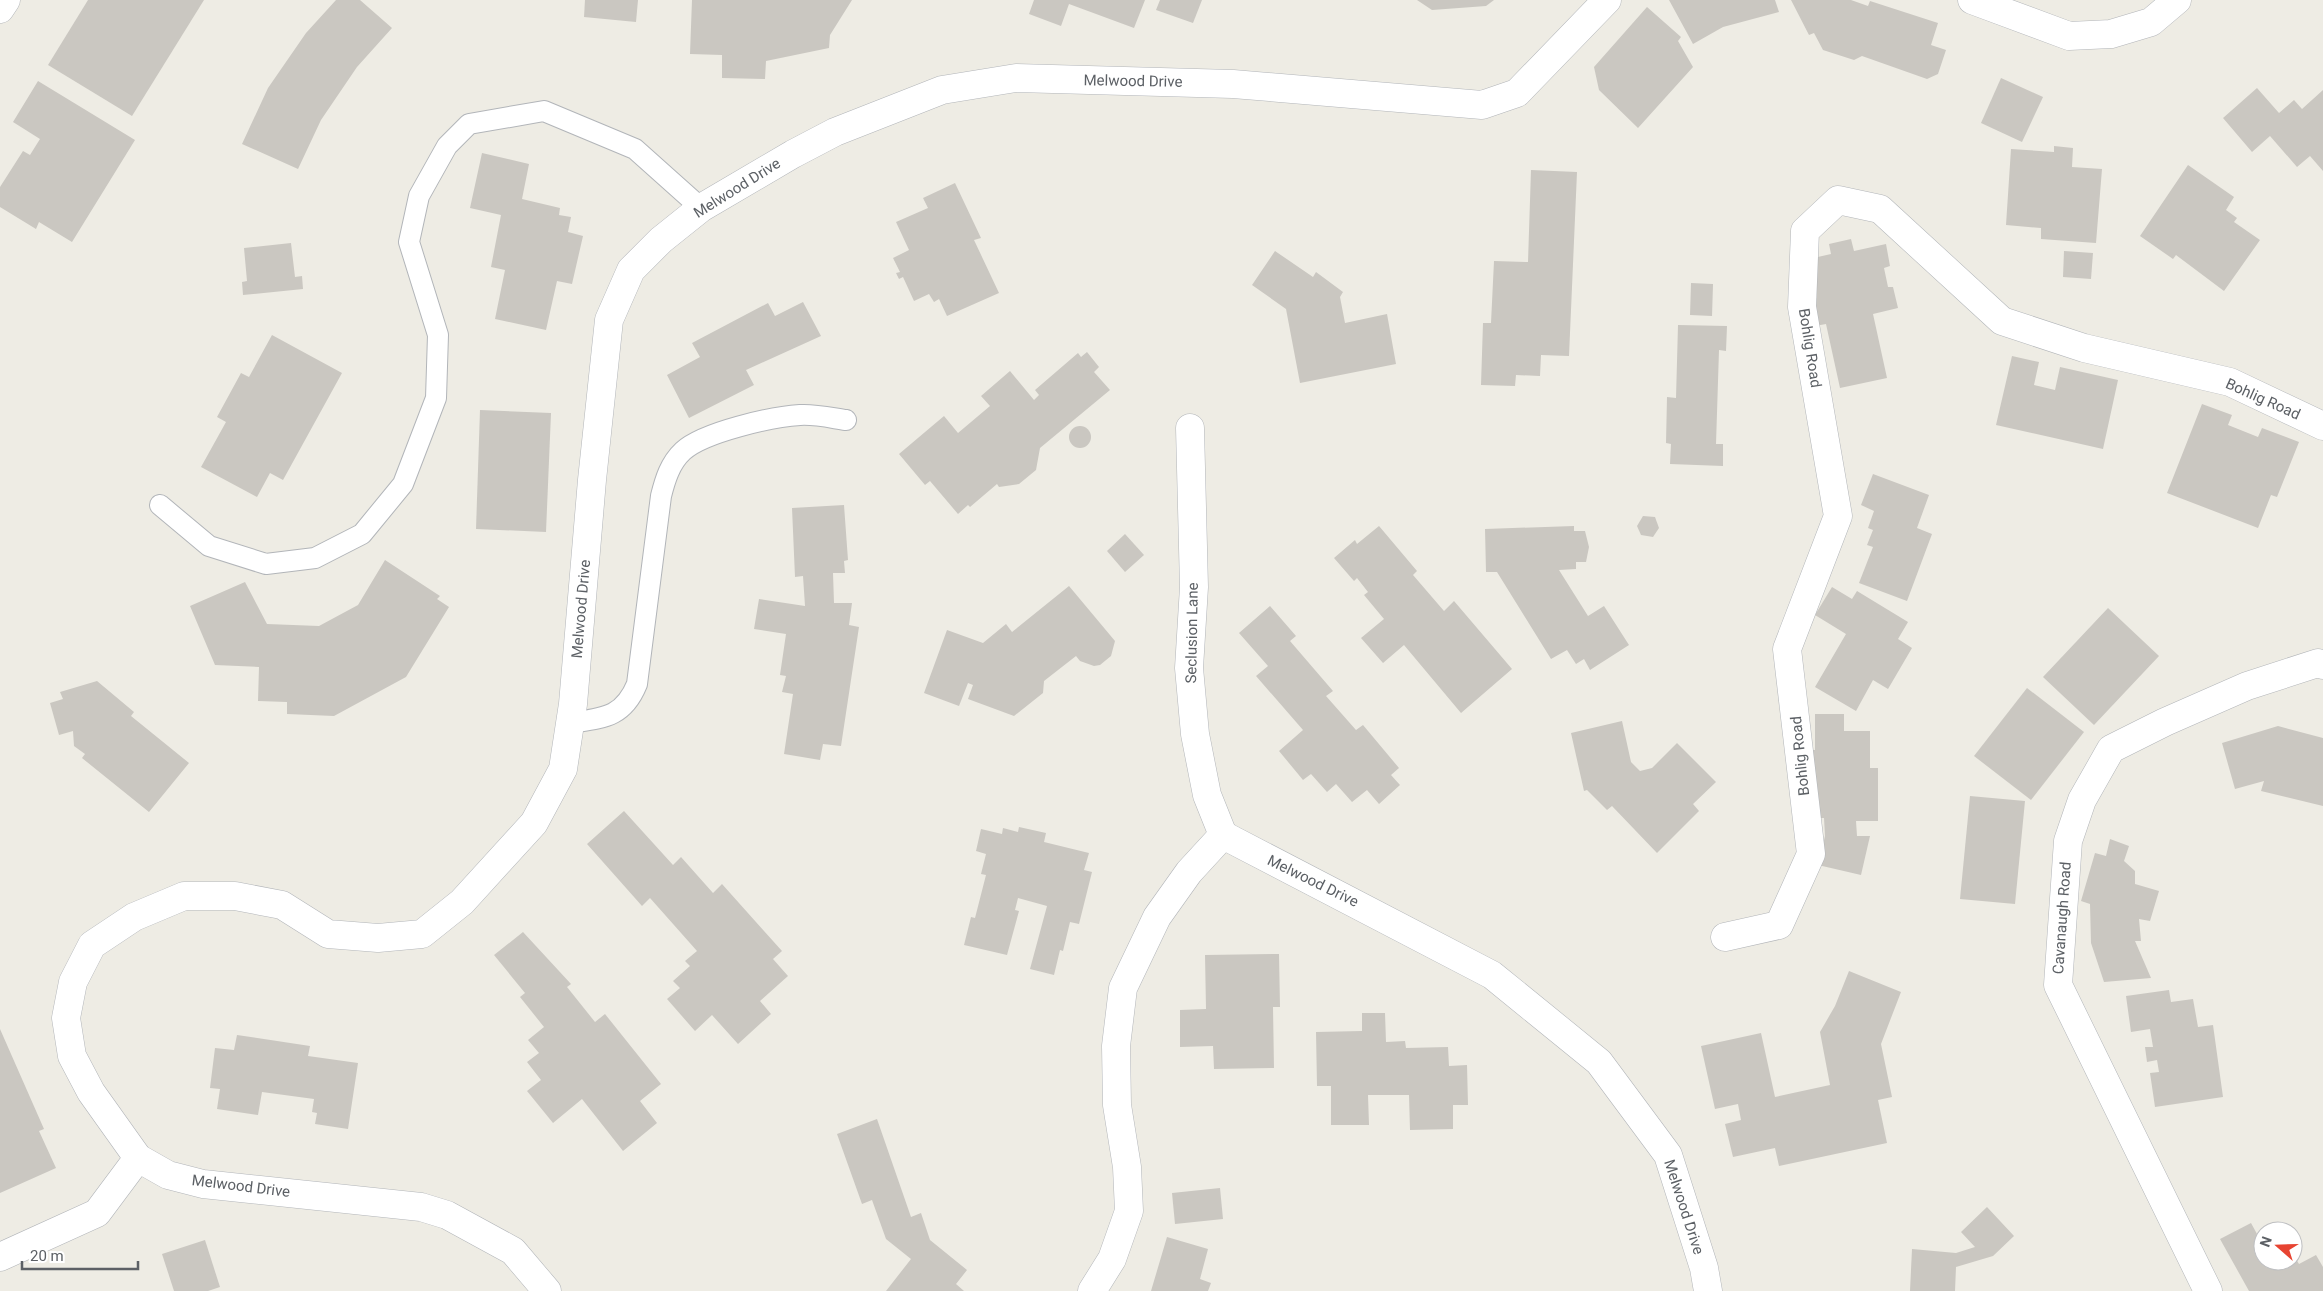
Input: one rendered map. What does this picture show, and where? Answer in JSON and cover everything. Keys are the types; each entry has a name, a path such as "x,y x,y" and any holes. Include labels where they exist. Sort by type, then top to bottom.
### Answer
{"street":[{"path":"0,9 6,0"},
{"name":"Melwood Drive","path":"547,1291 513,1251 447,1215 421,1207 203,1184 168,1175 138,1158 91,1092 72,1056 66,1018 73,982 92,945 134,917 184,896 234,896 282,905 328,934 378,938 422,934 462,902 534,823 564,769 609,320 630,270 661,240 701,208 793,154 835,132 942,90 1016,78 1234,84 1482,105 1517,93 1607,0"},
{"path":"1972,0 2069,36 2110,34 2151,22 2177,0"},
{"name":"Bohlig Road","path":"1725,936 1779,925 1811,854 1788,649 1838,516 1802,306 1805,231 1838,200 1880,209 2002,321 2084,348 2230,382 2323,426"},
{"name":"Seclusion Lane","path":"1190,428 1194,587 1189,668 1195,734 1207,795 1224,835"},
{"name":"Cavanaugh Road","path":"2208,1291 2058,985 2068,841 2082,800 2111,748 2248,686 2318,663 2323,665"},
{"path":"1092,1291 1112,1259 1129,1211 1126,1167 1118,1105 1116,1056 1123,988 1157,916 1189,872 1224,835"},
{"name":"Melwood Drive","path":"1224,835 1284,868 1377,913 1492,975 1598,1062 1668,1155 1704,1268 1708,1291"},
{"path":"0,1256 97,1213 138,1158"}],"lane":[{"path":"160,505 209,546 266,564 315,558 362,534 397,492 403,484 436,398 438,335 409,242 419,196 447,146 469,124 544,111 635,149 701,208"},
{"path":"570,723 603,718 619,711 631,700 637,684 661,496 667,473 682,452 704,438 760,422 801,415 846,420"}],"building":[{"path":"88,0 204,0 132,116 48,65"},
{"path":"336,0 360,0 392,28 357,67 321,120 298,169 242,144 268,88 306,33"},
{"path":"585,0 638,0 636,22 584,17"},
{"path":"692,0 852,0 830,35 829,48 766,61 765,79 722,78 722,55 690,54"},
{"path":"1034,0 1145,0 1134,28 1069,4 1061,26 1029,14"},
{"path":"1160,0 1202,0 1193,23 1156,10"},
{"path":"1417,0 1494,0 1486,6 1432,10"},
{"path":"1669,0 1775,0 1779,12 1723,27 1693,44"},
{"path":"1791,0 1851,0 1868,6 1870,1 1938,23 1931,45 1946,50 1938,74 1927,79 1862,56 1854,60 1823,50 1814,33 1809,35"},
{"path":"1647,7 1681,37 1678,41 1693,67 1638,128 1599,90 1594,67"},
{"path":"2001,78 2043,97 2022,142 1981,123"},
{"path":"38,81 135,140 72,242 39,222 36,229 0,207 0,187 23,151 30,155 40,139 13,122"},
{"path":"2257,88 2279,113 2294,100 2302,109 2323,90 2323,171 2310,156 2297,167 2270,136 2252,152 2223,118"},
{"path":"2054,146 2073,148 2072,167 2102,169 2096,243 2041,239 2041,228 2006,225 2011,149 2054,152"},
{"path":"482,153 529,164 522,199 560,208 559,215 571,217 568,232 583,236 572,284 557,281 546,330 495,319 505,270 491,267 501,215 470,208"},
{"path":"2188,165 2234,197 2226,210 2237,218 2234,222 2260,240 2224,291 2176,255 2173,259 2140,236"},
{"path":"1531,170 1577,172 1569,356 1541,355 1540,376 1516,375 1515,386 1481,385 1483,323 1491,323 1494,261 1528,262"},
{"path":"955,183 981,238 974,240 999,293 947,316 939,299 934,302 929,294 914,301 903,277 899,279 896,273 900,272 893,258 909,250 896,222 928,208 923,198"},
{"path":"1851,239 1854,251 1886,244 1890,266 1884,268 1888,287 1893,287 1898,308 1873,314 1887,378 1840,388 1826,324 1815,326 1810,300 1817,298 1809,259 1831,254 1829,244"},
{"path":"291,243 295,277 302,276 303,289 243,295 242,282 247,281 244,248"},
{"path":"1275,251 1313,277 1316,272 1343,292 1340,297 1345,323 1387,314 1396,364 1300,383 1286,309 1252,285"},
{"path":"2064,251 2093,253 2091,279 2063,277"},
{"path":"1691,283 1713,284 1712,316 1690,315"},
{"path":"803,302 821,336 746,370 754,385 689,418 667,375 700,357 692,343 768,303 775,316"},
{"path":"1678,325 1727,326 1726,351 1719,350 1716,444 1723,444 1723,466 1670,464 1671,444 1666,443 1667,397 1676,398"},
{"path":"272,335 342,373 283,480 270,473 257,497 201,467 226,422 217,417 241,373 249,377"},
{"path":"1087,352 1099,367 1094,372 1110,390 1040,448 1036,470 1019,484 999,487 997,484 970,507 968,505 958,514 930,481 925,485 899,454 944,416 958,433 990,406 981,396 1010,371 1034,400 1039,395 1035,390 1078,353 1081,357"},
{"path":"2012,356 2039,362 2034,385 2055,390 2060,367 2118,380 2103,449 1996,425"},
{"path":"2202,404 2232,415 2228,425 2258,437 2262,428 2299,442 2277,497 2271,495 2258,528 2167,493"},
{"path":"480,410 551,413 546,532 476,529"},
{"path":"1080,426 1088,429 1091,437 1088,445 1080,448 1072,445 1069,437 1072,429"},
{"path":"1873,474 1929,495 1917,528 1932,534 1907,601 1859,583 1873,547 1867,545 1873,530 1868,528 1874,511 1861,505"},
{"path":"844,505 848,560 844,561 845,573 833,573 834,603 852,603 849,625 859,627 841,746 823,744 820,760 784,754 793,694 782,692 786,676 780,675 786,634 754,629 759,599 805,606 803,576 795,577 792,508"},
{"path":"1643,516 1655,517 1659,528 1653,537 1641,535 1637,526"},
{"path":"1379,526 1417,571 1413,575 1444,611 1454,601 1512,669 1461,713 1404,645 1383,663 1361,638 1384,619 1364,595 1368,592 1357,578 1354,581 1334,558 1355,540 1357,544"},
{"path":"1574,526 1574,531 1585,531 1589,547 1586,562 1576,562 1576,569 1559,570 1588,616 1604,606 1629,645 1590,670 1584,659 1576,664 1567,650 1551,659 1497,572 1486,572 1485,529"},
{"path":"1125,534 1144,555 1125,572 1107,551"},
{"path":"385,560 440,596 437,599 449,607 406,677 334,716 287,714 287,702 258,701 259,667 215,665 190,606 245,582 267,624 319,626 358,605"},
{"path":"1069,586 1115,641 1111,656 1100,665 1094,666 1080,661 1076,656 1044,681 1043,693 1014,716 968,699 973,685 968,683 959,706 924,693 947,630 983,643 1006,624 1012,632"},
{"path":"1832,587 1852,599 1857,591 1908,622 1898,639 1912,648 1888,689 1873,680 1856,711 1815,687 1846,634 1815,615"},
{"path":"1270,606 1296,636 1290,641 1333,691 1326,696 1356,730 1363,725 1399,768 1391,775 1400,785 1379,804 1367,790 1352,802 1336,784 1327,792 1311,774 1303,780 1279,751 1303,730 1256,676 1268,666 1239,633"},
{"path":"2108,608 2159,656 2094,725 2043,677"},
{"path":"97,681 134,712 131,716 189,763 149,812 82,758 85,754 74,746 73,731 59,735 50,703 63,699 60,692"},
{"path":"2027,688 2084,732 2031,800 1974,756"},
{"path":"1815,714 1844,714 1844,731 1870,731 1870,768 1878,768 1878,821 1856,821 1857,836 1870,836 1861,875 1818,865 1825,836 1824,818 1816,818 1808,750 1815,750"},
{"path":"1622,721 1631,762 1640,771 1652,768 1677,743 1716,782 1693,804 1699,811 1657,853 1612,806 1607,810 1587,790 1584,791 1571,733"},
{"path":"2278,726 2323,738 2323,806 2261,791 2264,781 2235,789 2222,743"},
{"path":"1970,796 2025,801 2015,904 1960,899"},
{"path":"624,811 673,865 681,857 713,893 722,884 782,951 773,959 788,976 760,1001 771,1014 738,1044 712,1015 695,1031 667,999 680,988 673,981 690,966 685,961 697,951 650,898 642,906 587,844"},
{"path":"1019,827 1046,833 1044,842 1089,853 1084,870 1092,872 1079,924 1070,922 1063,951 1060,950 1054,975 1030,969 1047,906 1018,898 1015,910 1019,911 1007,955 964,945 971,917 975,918 986,875 981,874 986,854 976,851 981,829 1002,834 1003,828 1018,832"},
{"path":"2110,839 2129,846 2124,861 2135,871 2135,884 2159,891 2150,921 2139,919 2141,941 2135,941 2151,978 2104,982 2091,943 2090,904 2081,901 2095,853 2106,856"},
{"path":"523,932 571,984 567,987 595,1022 605,1014 661,1084 640,1101 657,1123 623,1151 582,1099 553,1123 527,1091 541,1080 527,1062 539,1053 528,1040 544,1027 520,997 525,993 494,955"},
{"path":"1279,954 1280,1007 1273,1007 1274,1068 1214,1069 1213,1046 1180,1047 1180,1010 1206,1009 1205,955"},
{"path":"1849,971 1901,992 1881,1044 1892,1097 1878,1100 1887,1143 1779,1166 1775,1148 1733,1157 1725,1124 1741,1120 1738,1104 1715,1109 1701,1046 1761,1033 1775,1097 1830,1085 1820,1032 1835,1006"},
{"path":"2169,990 2171,1002 2193,999 2198,1027 2213,1025 2223,1097 2155,1107 2150,1073 2159,1072 2157,1060 2147,1062 2145,1047 2153,1047 2150,1029 2131,1032 2126,996"},
{"path":"1362,1013 1385,1013 1386,1042 1405,1041 1406,1048 1448,1047 1449,1066 1467,1065 1468,1105 1453,1105 1453,1129 1410,1130 1409,1095 1368,1095 1369,1125 1331,1125 1331,1086 1317,1086 1316,1032 1362,1031"},
{"path":"0,1029 44,1129 39,1131 56,1168 0,1193"},
{"path":"237,1035 310,1046 308,1056 358,1063 348,1129 315,1124 317,1113 312,1112 314,1099 262,1092 258,1115 217,1109 220,1089 210,1088 215,1048 234,1050"},
{"path":"877,1119 911,1217 921,1213 930,1240 967,1270 956,1284 964,1291 886,1291 911,1259 886,1239 872,1200 862,1204 837,1134"},
{"path":"1220,1188 1223,1219 1175,1224 1172,1193"},
{"path":"1987,1207 2014,1236 1993,1256 1956,1267 1955,1291 1910,1291 1912,1249 1956,1253 1975,1247 1961,1232"},
{"path":"2251,1223 2253,1227 2253,1271 2303,1271 2303,1262 2316,1255 2323,1267 2323,1291 2249,1291 2220,1239"},
{"path":"1167,1237 1208,1249 1200,1279 1211,1283 1208,1291 1151,1291"},
{"path":"205,1240 220,1287 208,1291 174,1291 162,1254"}]}
